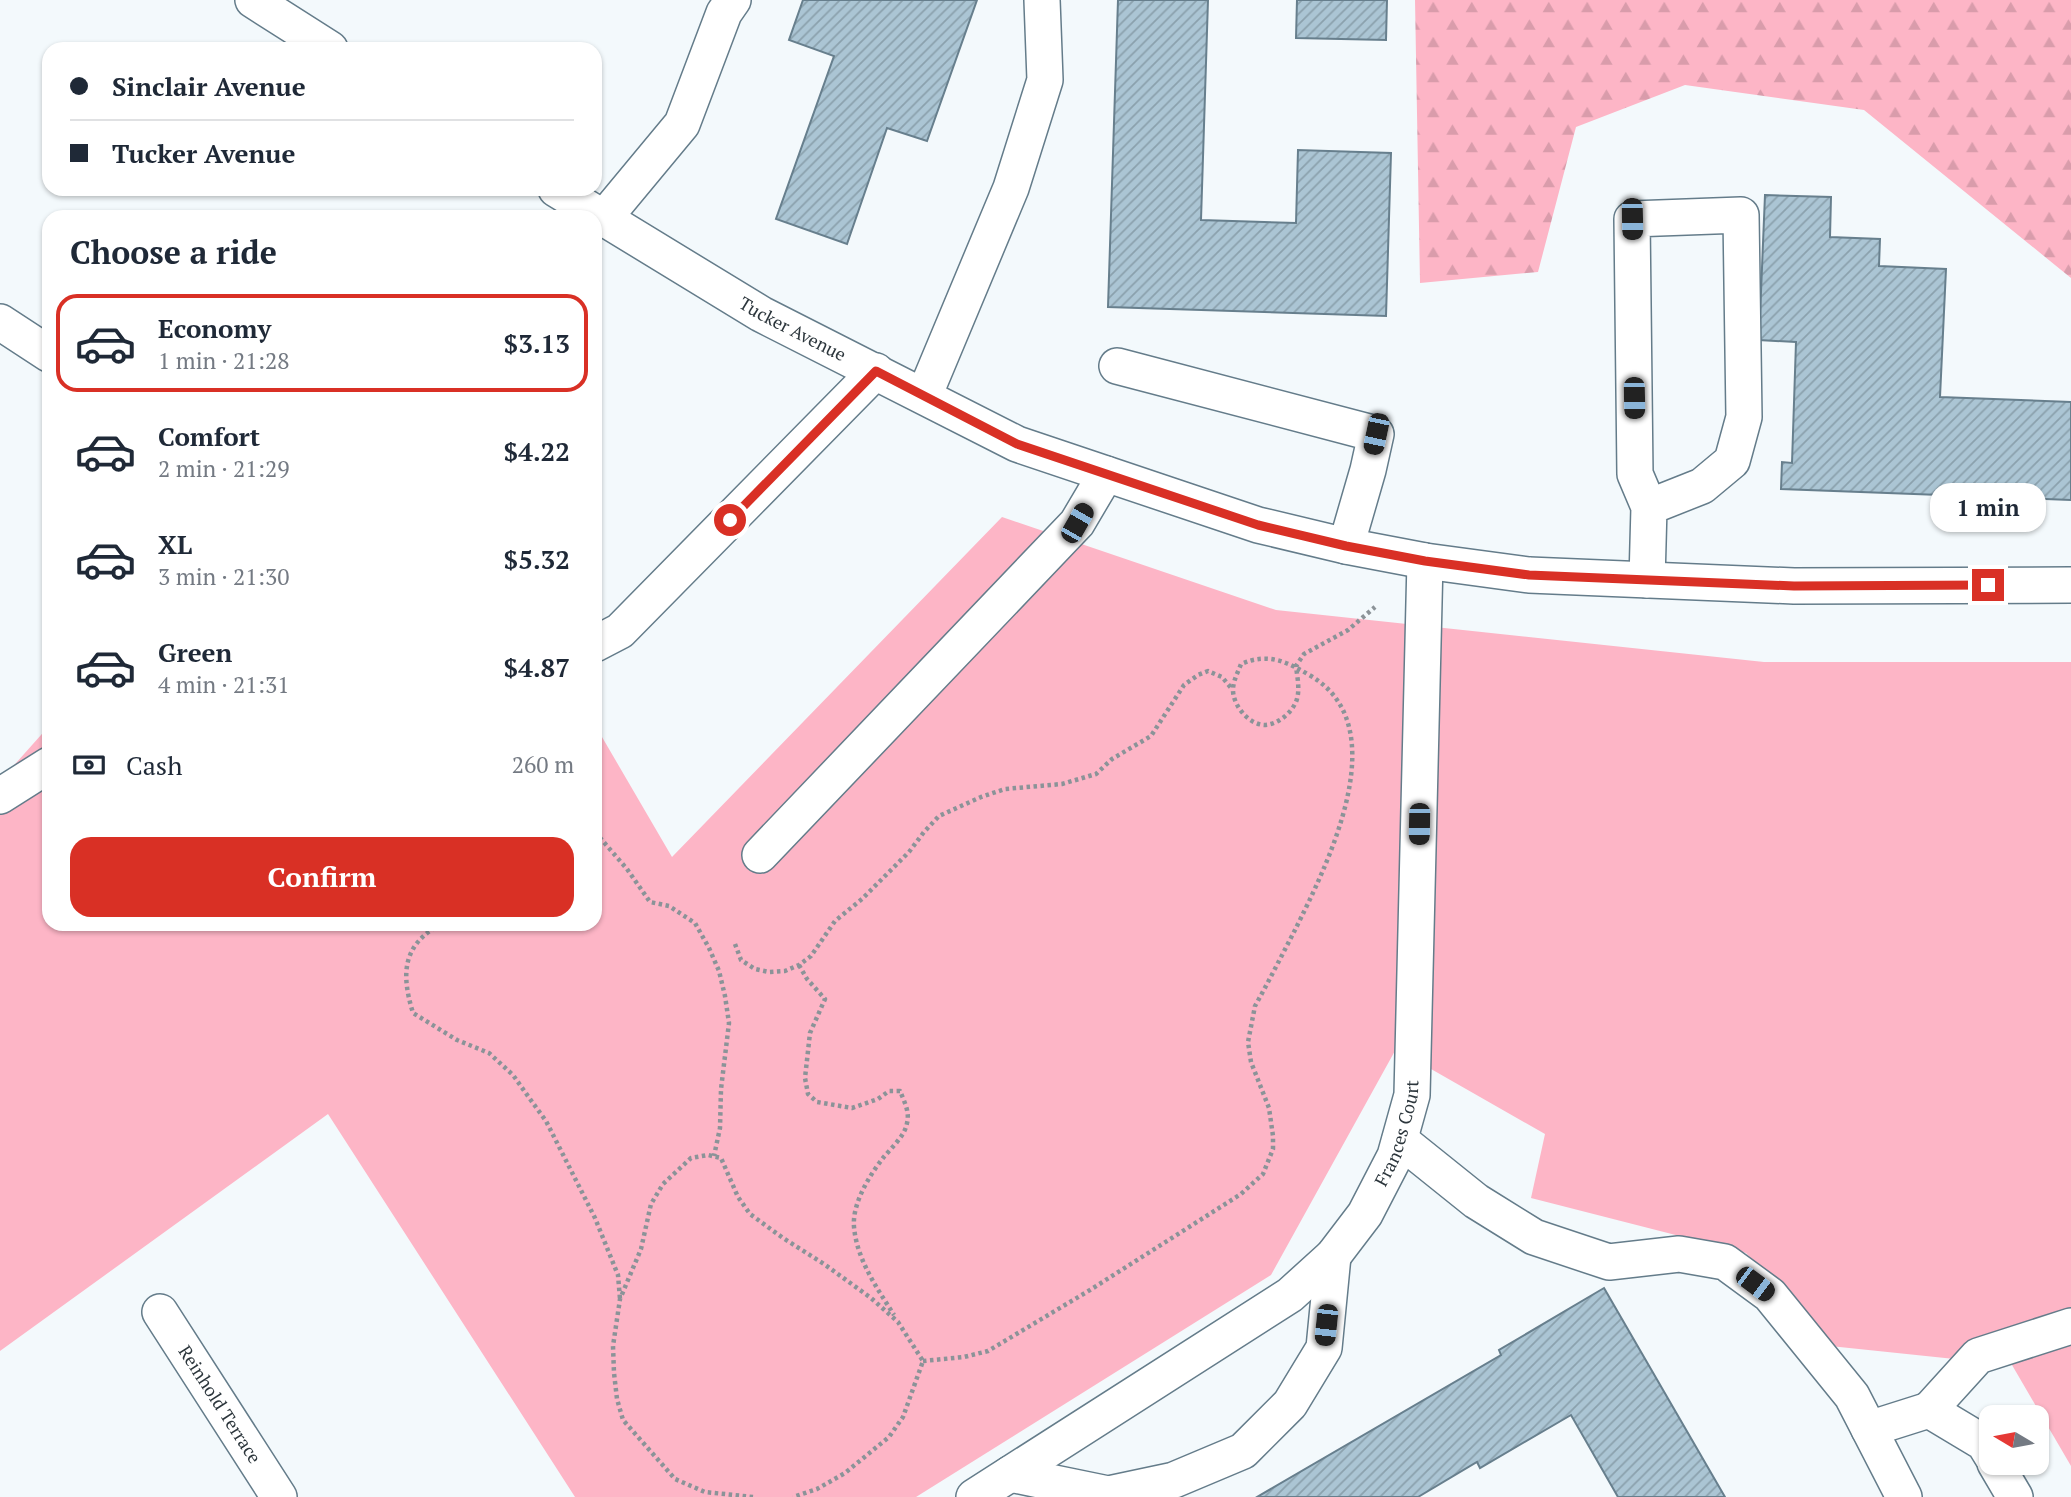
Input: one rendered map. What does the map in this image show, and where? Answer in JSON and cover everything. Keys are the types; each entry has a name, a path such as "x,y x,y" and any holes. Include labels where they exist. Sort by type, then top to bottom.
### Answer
{"street":[{"path":"253,0 319,42"},
{"path":"604,218 682,124 724,13 733,0"},
{"path":"924,396 1011,188 1045,80 1042,0"},
{"name":"Tucker Avenue","path":"568,196 591,210"},
{"path":"1647,580 1649,507 1636,474 1632,219 1741,215 1744,417 1732,460 1702,486 1649,507"},
{"name":"Tucker Avenue","path":"604,218 761,314 1017,444 1258,525 1425,561 1529,575 1794,586 2071,585"},
{"path":"0,323 42,350"},
{"path":"1117,366 1376,434 1346,546"},
{"path":"602,640 620,631 876,371"},
{"path":"760,855 1077,523 1106,474"},
{"name":"Frances Court","path":"974,1497 1290,1295 1333,1256 1365,1214 1395,1156 1412,1095 1425,561"},
{"path":"0,796 42,769"},
{"path":"1400,1140 1476,1201 1534,1237 1609,1262 1679,1254 1725,1262 1770,1296 1852,1396 1904,1497"},
{"path":"1010,1474 1108,1494 1174,1480 1243,1451 1290,1404 1324,1348 1333,1256"},
{"name":"Reinhold Terrace","path":"160,1312 279,1497"},
{"path":"1868,1429 1929,1410 1978,1356 2071,1326"},
{"path":"1929,1410 1979,1440"},
{"path":"2002,1475 2015,1497"}],"path":[{"path":"735,944 741,960 755,969 785,971 800,965 811,956 835,921 862,899 909,852 939,816 1005,789 1062,784 1096,774 1112,759 1151,736 1184,685 1198,675 1208,671 1222,677 1233,689 1240,710 1261,725 1272,724 1289,713 1297,700 1296,666 1304,654 1349,630 1375,607"},
{"path":"923,1361 964,1357 988,1351 1241,1194 1263,1174 1273,1149 1272,1121 1251,1062 1248,1042 1251,1024 1255,1006 1323,873 1340,827 1352,755 1351,737 1346,719 1335,699 1319,681 1296,666 1266,657 1254,658 1241,664 1233,689"},
{"path":"602,840 650,902 670,906 695,923 719,971 729,1023 721,1089 720,1128 714,1156"},
{"path":"431,931 413,947 405,970 413,1013 457,1040 489,1053 513,1075 546,1121 595,1218 618,1275 620,1300 613,1346 617,1399 623,1420 675,1479 705,1492 753,1497"},
{"path":"800,965 807,979 825,999 810,1033 805,1078 808,1094 817,1102 852,1108 878,1099 889,1091 900,1091 907,1109 908,1123 869,1180 859,1200 854,1224 858,1252 876,1287 923,1361"},
{"path":"620,1300 641,1249 651,1204 663,1184 691,1158 708,1155 721,1158 738,1197 750,1214 871,1298 898,1322"},
{"path":"793,1497 817,1489 845,1473 889,1437 904,1417 923,1361"}],"green space":[{"path":"1415,0 2071,0 2071,278 1864,110 1685,85 1576,127 1538,272 1420,283"},
{"path":"1002,517 1276,610 1764,662 2071,662 2071,1466 2049,1428 2049,1405 2035,1405 2012,1365 1830,1346 1746,1253 1531,1198 1545,1134 1396,1049 1271,1275 916,1497 575,1497 328,1114 0,1351 0,781 42,734 42,931 602,931 602,737 672,857"}],"building":[{"path":"803,0 977,0 927,141 887,128 847,244 776,219 834,56 789,40"},
{"path":"1118,0 1208,0 1201,220 1296,223 1298,150 1391,153 1386,316 1108,307"},
{"path":"1297,0 1387,0 1386,40 1296,38"},
{"path":"1765,195 1831,197 1830,237 1880,239 1879,266 1946,269 1940,397 2071,402 2071,500 1781,489 1782,462 1792,463 1796,342 1759,340"},
{"path":"1604,1288 1725,1497 1618,1497 1571,1415 1480,1468 1477,1462 1418,1497 1257,1497 1501,1355 1499,1350"}],"route":[{"path":"730,520 876,371 1017,444 1258,525 1346,546 1425,561 1529,575 1794,586 1988,585"}]}
